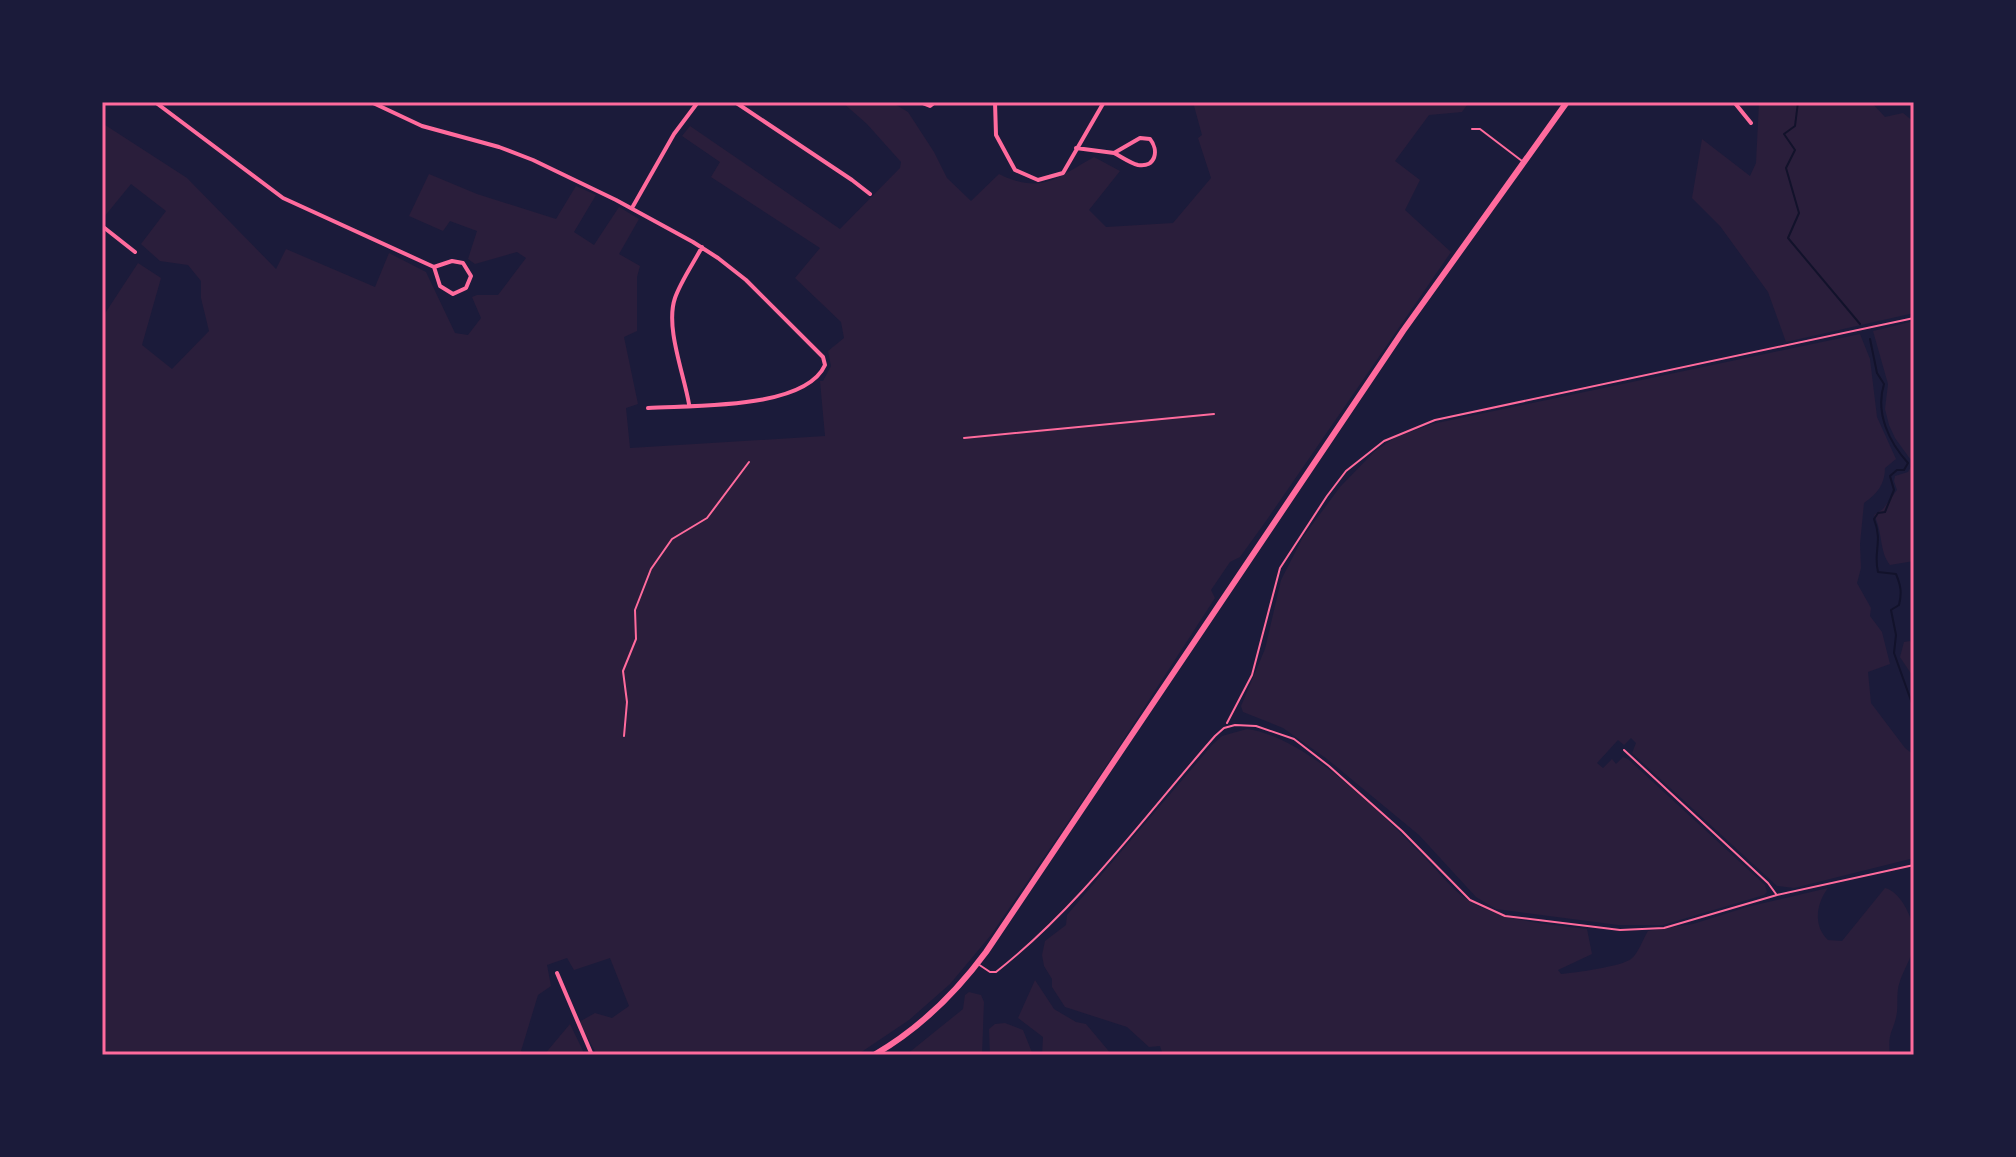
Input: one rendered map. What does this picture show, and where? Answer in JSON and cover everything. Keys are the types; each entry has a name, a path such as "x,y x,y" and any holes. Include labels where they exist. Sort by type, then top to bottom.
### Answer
{"main road":[{"path":"874,1055 927,1018 956,991 978,964 1403,331 1567,102"}],"street":[{"path":"155,102 283,198 434,267 452,261 463,263 471,276 470,282 460,292 448,293 440,286 434,267"},
{"path":"371,102 422,126 533,160 632,208 702,247 746,280 819,353 825,365 811,383 783,396 648,408"},
{"path":"632,208 674,134 698,102"},
{"path":"735,102 870,194"},
{"path":"920,102 930,106 935,102"},
{"path":"995,102 996,135 1015,170 1038,180 1063,173 1104,102"},
{"path":"1734,102 1751,123"},
{"path":"1076,148 1114,153 1145,165 1153,161 1157,154 1150,139 1140,138 1114,153"},
{"path":"102,226 135,252"},
{"path":"689,405 672,312 675,298 702,247"},
{"path":"557,973 592,1055"}],"lane":[{"path":"1472,129 1480,129 1523,162"},
{"path":"978,964 996,972 1038,938 1224,728 1235,725 1256,726 1294,739 1402,831 1470,900 1505,916 1620,930 1664,928 1777,895 1914,865"},
{"path":"1624,750 1768,883 1777,895"}],"path":[{"path":"1224,728 1252,675 1280,568 1346,471 1384,441 1435,420 1914,318"},
{"path":"964,438 1214,414"},
{"path":"624,736 627,702 623,671 636,639 635,610 651,569 672,539 707,518 749,462"}],"shaded area":[{"path":"842,102 891,102 908,112 947,178 971,201 999,174 1027,183 1038,183 1059,177 1094,157 1120,171 1089,210 1106,227 1173,223 1211,178 1198,138 1202,135 1193,102 1469,102 1462,112 1429,115 1395,161 1420,180 1405,210 1451,252 1266,521 1240,557 1230,562 1211,590 1215,598 991,935 950,984 909,1020 857,1055 597,1055 579,1022 595,1013 612,1018 629,1006 610,958 574,970 567,958 547,965 551,986 538,995 521,1051 525,1055 102,1055 102,318 138,263 161,278 142,345 172,369 209,331 201,298 201,281 188,265 160,261 141,244 166,211 131,184 102,216 102,123 187,178 276,269 286,249 375,287 389,253 426,272 455,333 468,335 481,318 472,297 498,295 526,258 517,252 475,264 468,259 477,231 450,221 443,231 409,216 429,174 477,194 556,219 576,186 596,195 574,232 594,245 619,207 639,219 619,254 640,266 637,277 637,331 624,337 638,404 626,408 630,448 825,436 820,381 823,381 831,366 828,351 844,338 841,322 795,278 820,248 711,177 720,162 682,136 690,126 840,229 900,168 901,162 867,124"},
{"path":"1759,102 1871,102 1885,117 1903,113 1914,122 1914,313 1786,342 1768,292 1720,226 1692,198 1702,139 1750,176 1756,163"},
{"path":"1914,321 1914,561 1890,565 1874,515 1883,509 1897,490 1895,476 1908,472 1913,463 1889,425 1885,409 1888,384 1873,331"},
{"path":"1860,334 1870,359 1877,417 1896,459 1885,468 1879,488 1864,503 1861,568 1857,583 1871,608 1870,616 1882,632 1890,664 1868,672 1871,703 1905,748 1914,755 1914,858 1794,888 1777,886 1632,753 1636,743 1631,738 1624,745 1618,740 1597,763 1603,768 1612,759 1616,764 1623,757 1628,759 1765,885 1767,892 1663,925 1618,925 1496,909 1476,897 1419,835 1327,759 1283,728 1243,712 1241,706 1265,649 1281,580 1303,537 1340,487 1375,451 1396,437 1432,424"},
{"path":"1910,641 1914,647 1914,678 1900,657 1904,642"},
{"path":"1247,729 1294,746 1342,780 1466,899 1514,918 1587,929 1592,954 1558,970 1561,974 1626,962 1636,954 1648,931 1693,924 1747,907 1828,888 1821,901 1818,922 1828,940 1842,941 1885,888 1892,891 1908,912 1914,945 1899,985 1897,1012 1889,1041 1890,1055 1163,1055 1160,1046 1149,1047 1127,1027 1065,1007 1052,987 1052,979 1044,966 1042,955 1045,941 1066,925 1067,915 1212,745 1222,736"},
{"path":"1035,980 1054,1009 1076,1022 1086,1024 1112,1055 1042,1055 1043,1037 1018,1018"},
{"path":"969,992 981,995 984,1002 982,1055 906,1055 963,1009 965,995"},
{"path":"1005,1023 1023,1030 1033,1055 990,1055 989,1029 995,1024"},
{"path":"570,1024 585,1055 544,1055"}],"waterway":[{"path":"1798,102 1795,126 1784,134 1795,150 1786,168 1799,213 1788,238 1860,324"},
{"path":"1870,339 1877,373 1884,384 1881,406 1886,426 1895,446 1908,463 1904,470 1897,470 1890,476 1894,490 1885,512 1878,513 1874,519 1878,534 1878,572 1896,574 1900,586 1899,605 1891,610 1896,635 1894,653 1914,709"},
{"path":"1914,729 1914,736"}]}
